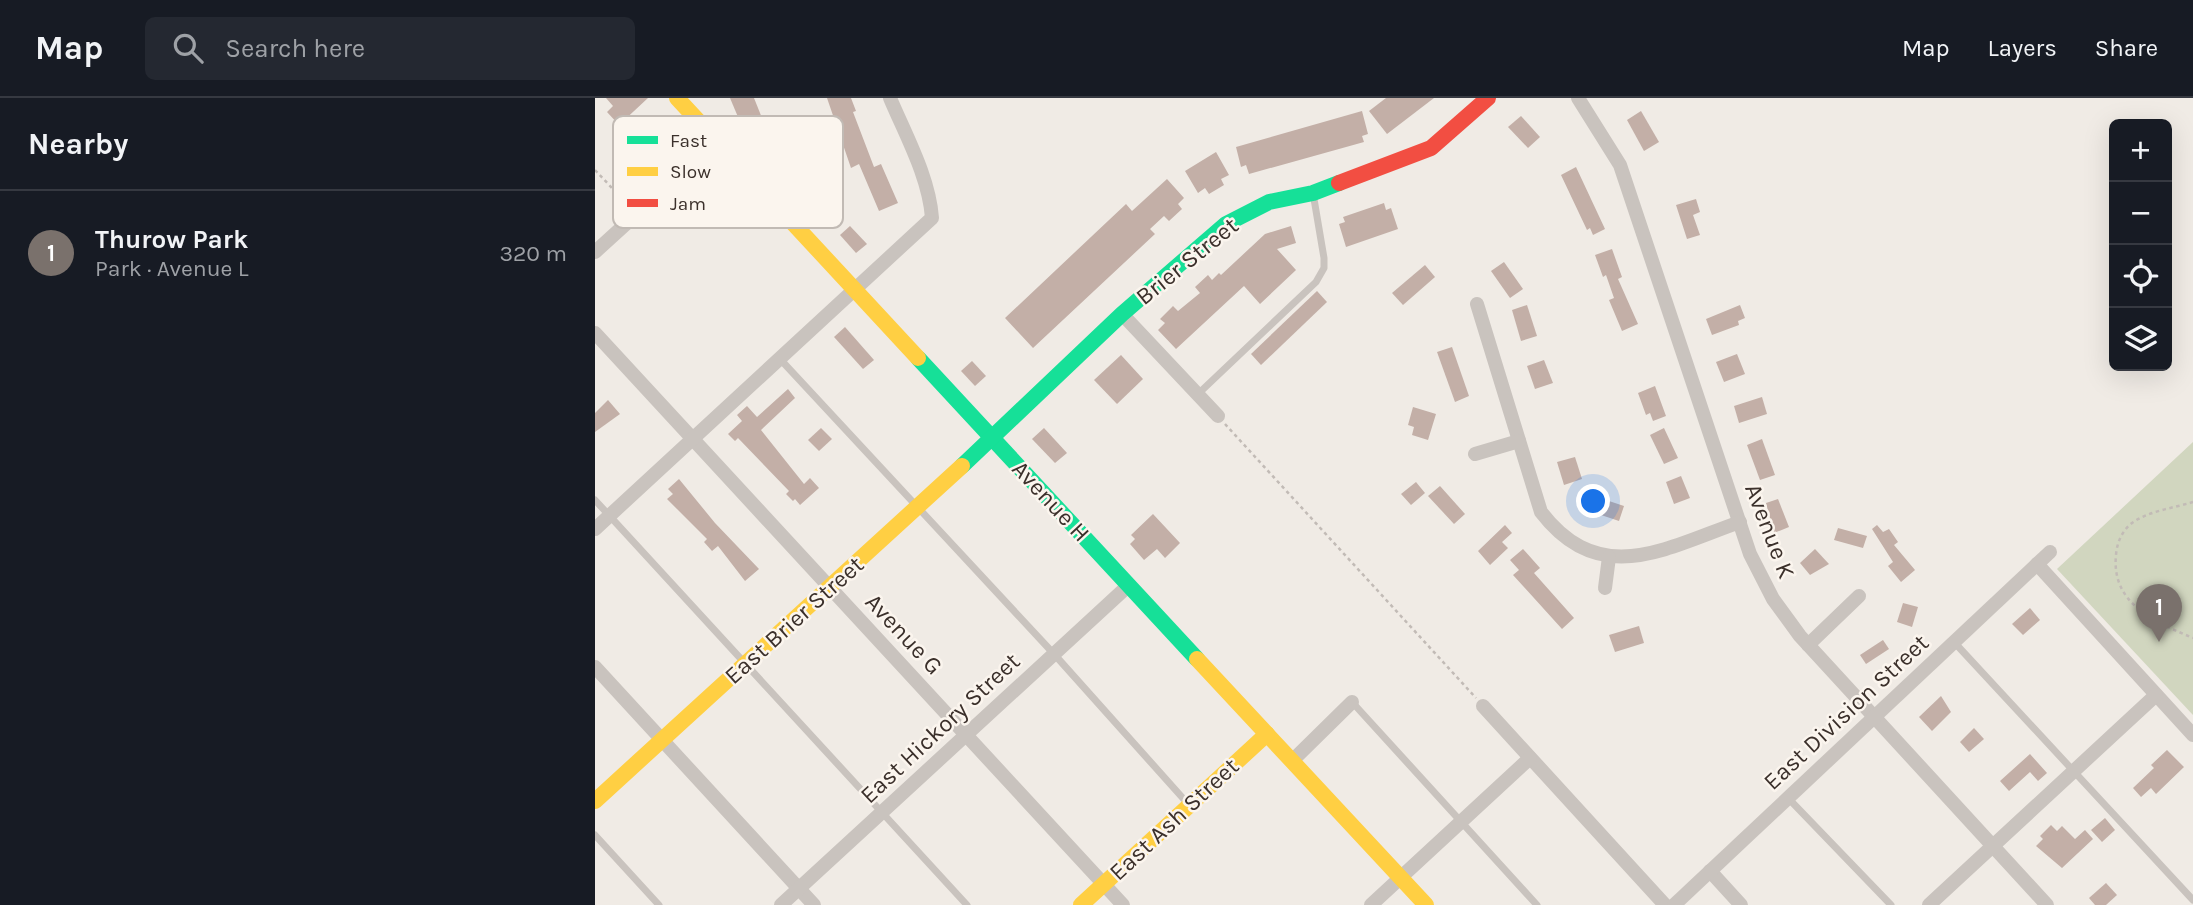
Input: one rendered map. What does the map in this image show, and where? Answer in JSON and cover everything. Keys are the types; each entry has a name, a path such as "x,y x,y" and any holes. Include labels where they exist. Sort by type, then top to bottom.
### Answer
{"street":[{"name":"Avenue H","path":"677,98 694,116"},
{"path":"595,529 932,218 918,164 890,98"},
{"name":"Brier Street","path":"992,437 1122,314 1226,224 1269,202 1313,193 1431,148 1488,98"},
{"name":"Avenue K","path":"1578,98 1620,164 1751,554 1773,599 1808,645 2047,905"},
{"path":"595,253 622,228"},
{"name":"Avenue H","path":"798,228 1426,905"},
{"path":"1477,304 1541,512 1554,530 1588,553 1626,559 1649,554 1740,522"},
{"path":"1122,314 1218,416"},
{"name":"Avenue G","path":"595,333 1123,905"},
{"name":"East Brier Street","path":"595,801 992,437"},
{"path":"1475,454 1519,442"},
{"name":"East Division Street","path":"1674,905 2050,552"},
{"path":"1605,588 1609,557"},
{"path":"2037,564 2193,735"},
{"name":"East Hickory Street","path":"781,905 1129,585"},
{"path":"1808,645 1859,596"},
{"path":"595,667 814,905"},
{"path":"1929,905 2156,695"},
{"path":"1292,761 1352,702"},
{"path":"1483,706 1665,905"},
{"name":"East Ash Street","path":"1081,905 1267,734"},
{"path":"1371,905 1530,758"},
{"path":"1710,872 1741,905"}],"lane":[{"path":"1198,394 1316,282 1324,268 1324,258 1313,193"},
{"path":"780,359 1054,653 1189,806"},
{"path":"595,500 967,905"},
{"path":"1954,642 2193,900"},
{"path":"1352,702 1537,905"},
{"path":"1788,798 1891,905"},
{"path":"595,835 659,905"}],"path":[{"path":"595,170 613,190"},
{"path":"1218,416 1483,706"},
{"path":"2193,502 2144,516 2130,524 2117,547 2115,568 2122,590 2137,609 2193,638"}],"green space":[{"path":"2193,442 2193,715 2057,569"}],"building":[{"path":"606,98 648,98 629,116 613,116 613,118 607,112 613,106"},
{"path":"730,98 754,98 761,116 738,116"},
{"path":"827,98 851,98 856,111 853,112 874,167 881,164 898,203 879,211 859,164 851,168 843,145 843,116 833,116"},
{"path":"1386,98 1434,98 1387,134 1369,111"},
{"path":"1362,111 1368,134 1362,136 1364,142 1249,174 1246,165 1241,167 1236,147"},
{"path":"1641,111 1659,142 1644,151 1627,120"},
{"path":"1521,116 1540,137 1528,148 1508,127"},
{"path":"1216,152 1229,175 1221,179 1224,185 1209,194 1205,188 1198,193 1185,171"},
{"path":"1576,167 1605,229 1593,235 1590,228 1587,230 1561,175"},
{"path":"1167,179 1184,198 1178,204 1182,209 1169,221 1164,216 1150,229 1155,234 1033,348 1005,318 1126,204 1132,211"},
{"path":"1696,199 1700,212 1693,215 1700,235 1687,239 1676,205"},
{"path":"1384,203 1386,210 1391,208 1398,229 1346,247 1339,224 1345,222 1343,217"},
{"path":"850,226 867,244 856,253 840,235"},
{"path":"1291,226 1296,243 1277,249 1296,270 1260,304 1244,286 1176,349 1158,330 1165,323 1160,319 1173,306 1178,311 1200,293 1195,287 1208,275 1212,280 1219,273 1221,275 1265,234"},
{"path":"1612,249 1622,277 1618,279 1638,324 1622,331 1609,300 1614,298 1606,275 1603,277 1595,255"},
{"path":"1504,262 1523,289 1510,298 1491,271"},
{"path":"1425,265 1435,277 1403,305 1392,293"},
{"path":"1317,291 1327,302 1261,365 1251,354"},
{"path":"1527,305 1537,336 1521,341 1512,310"},
{"path":"1740,305 1745,318 1738,321 1739,325 1712,335 1706,319"},
{"path":"845,327 874,360 863,369 834,337"},
{"path":"1452,347 1469,396 1455,402 1437,352"},
{"path":"1737,354 1745,374 1724,382 1716,362"},
{"path":"1121,355 1143,379 1117,404 1094,380"},
{"path":"1544,360 1553,383 1535,389 1527,366"},
{"path":"972,361 986,376 975,386 961,371"},
{"path":"1655,386 1666,416 1653,421 1650,413 1646,415 1638,393"},
{"path":"788,389 795,398 761,430 804,484 810,478 819,488 800,505 786,494 789,491 738,438 735,441 728,434 742,421 737,415 747,406 757,417"},
{"path":"1762,397 1767,414 1739,423 1734,406"},
{"path":"608,400 620,414 595,432 595,413"},
{"path":"1413,407 1436,414 1428,440 1412,435 1414,427 1408,425"},
{"path":"821,428 832,439 819,451 808,440"},
{"path":"1044,428 1067,453 1055,463 1032,439"},
{"path":"1664,428 1678,458 1664,464 1650,435"},
{"path":"1762,439 1775,475 1760,480 1747,445"},
{"path":"1575,457 1582,479 1564,485 1557,462"},
{"path":"1681,476 1690,498 1674,504 1666,482"},
{"path":"679,479 715,523 759,569 745,581 718,546 712,551 704,542 707,539 667,499 673,494 668,489"},
{"path":"1416,482 1425,493 1411,505 1401,494"},
{"path":"1440,486 1465,514 1454,524 1428,496"},
{"path":"1591,495 1624,506 1619,521 1586,510"},
{"path":"1778,499 1789,527 1774,533 1766,503"},
{"path":"1153,514 1180,543 1165,558 1157,549 1144,560 1130,544 1135,539 1131,535"},
{"path":"1505,525 1512,533 1502,542 1508,548 1490,565 1478,551"},
{"path":"1877,525 1883,532 1889,529 1898,542 1894,545 1915,570 1901,582 1888,566 1893,562 1872,529"},
{"path":"1838,528 1867,536 1863,548 1834,540"},
{"path":"1523,549 1540,568 1534,573 1574,618 1562,629 1513,575 1519,570 1510,560"},
{"path":"1815,549 1829,564 1810,575 1800,563"},
{"path":"1903,603 1918,607 1912,627 1897,622"},
{"path":"2030,608 2040,620 2023,635 2012,624"},
{"path":"1639,626 1644,643 1615,652 1609,635"},
{"path":"1883,640 1889,649 1866,664 1860,655"},
{"path":"1941,696 1951,712 1932,731 1919,717"},
{"path":"1974,728 1984,739 1969,752 1960,742"},
{"path":"2167,750 2184,767 2156,794 2151,788 2141,797 2133,788 2154,768 2151,765"},
{"path":"2030,754 2047,773 2038,781 2030,772 2009,791 2000,781"},
{"path":"2105,818 2115,830 2102,842 2091,830"},
{"path":"2051,825 2057,831 2062,826 2075,839 2085,830 2093,839 2062,868 2036,846 2043,839 2040,836"},
{"path":"2106,883 2117,895 2106,905 2095,905 2089,898"}],"traffic: fast":[{"path":"962,466 1122,314 1226,224 1269,202 1313,193 1339,183"},
{"path":"918,358 1197,659"}],"traffic: slow":[{"path":"677,98 694,116"},
{"path":"798,228 918,358"},
{"path":"595,801 962,466"},
{"path":"1197,659 1426,905"},
{"path":"1081,905 1267,734"}],"traffic: jam":[{"path":"1339,183 1431,148 1488,98"}],"place":[{"name":"Thurow Park","path":"2159,642"}]}
